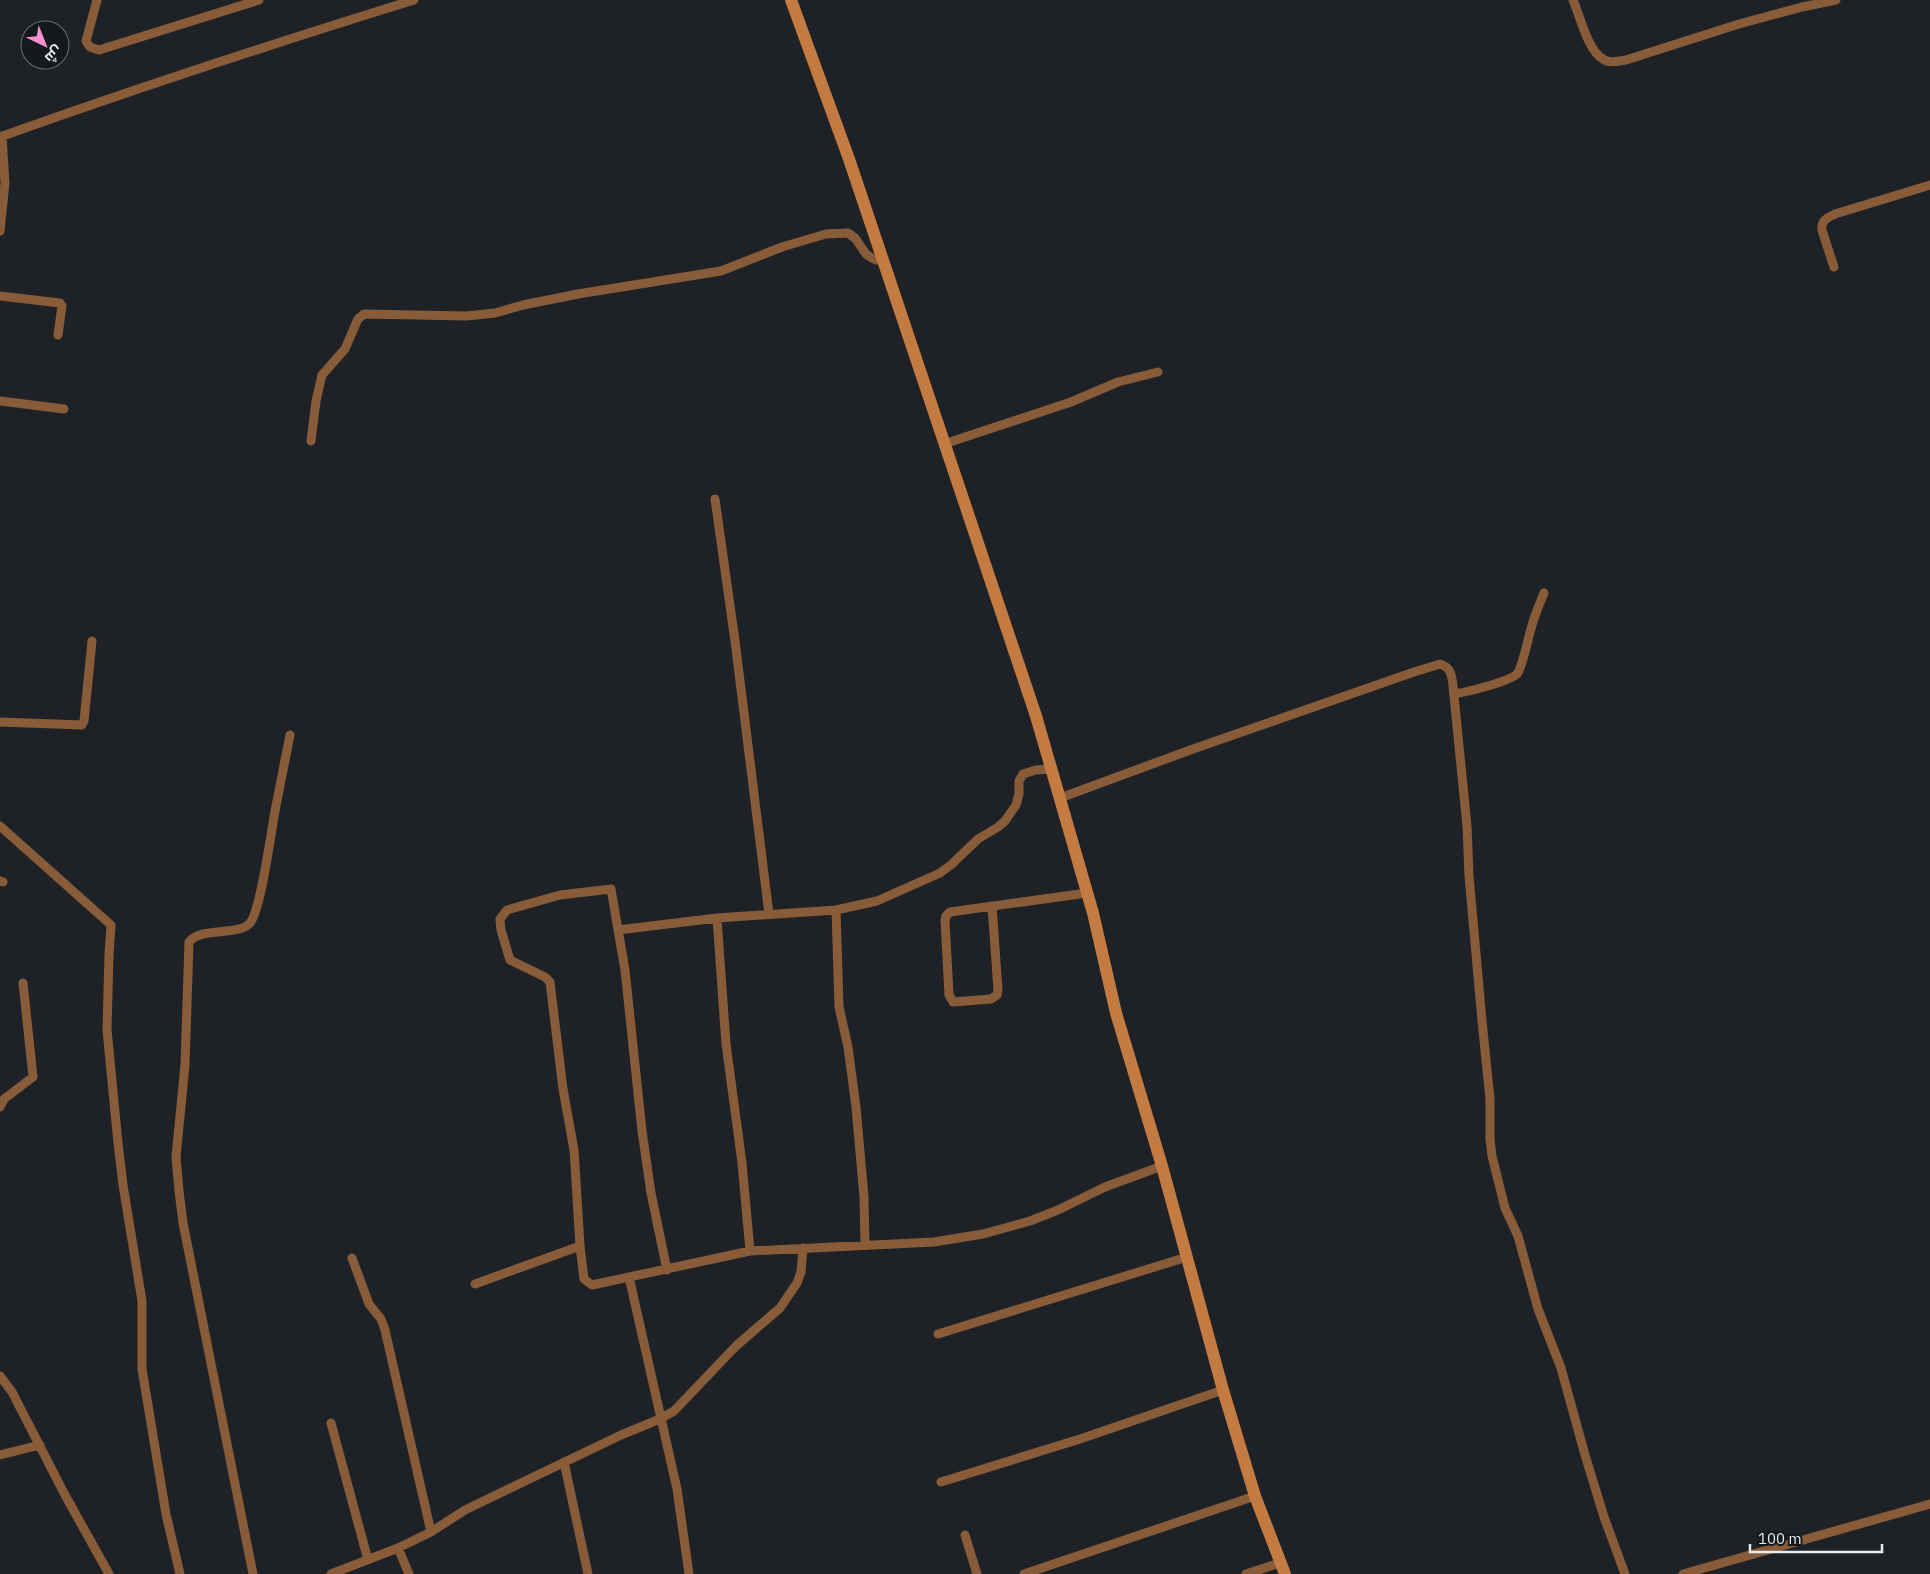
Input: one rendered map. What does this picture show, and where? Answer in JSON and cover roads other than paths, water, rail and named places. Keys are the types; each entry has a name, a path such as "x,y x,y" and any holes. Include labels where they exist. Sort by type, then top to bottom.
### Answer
{"street":[{"path":"97,0 86,41 90,47 99,50 259,0"},
{"path":"0,231 5,183 1,136 101,100 414,0"},
{"path":"791,0 850,159 944,444 992,581 1052,769 1087,893 1116,1013 1162,1166 1224,1390 1255,1496 1282,1569 1246,1574"},
{"path":"1573,0 1592,48 1602,59 1609,62 1626,60 1776,14 1836,0"},
{"path":"1834,267 1822,230 1824,220 1835,214 1930,185"},
{"path":"311,440 316,401 322,376 345,349 358,319 364,314 466,316 495,312 523,304 578,294 721,271 776,249 826,234 848,233 855,238 866,254 876,260 882,258"},
{"path":"0,296 60,303 62,306 58,335"},
{"path":"944,444 1071,402 1105,387 1158,372"},
{"path":"0,401 64,409"},
{"path":"715,498 769,914"},
{"path":"1454,694 1483,687 1510,678 1518,673 1533,620 1544,593"},
{"path":"0,722 82,725 92,641"},
{"path":"1060,798 1193,749 1440,664 1445,666 1451,673 1468,826 1469,876 1490,1100 1492,1156 1505,1208 1518,1236 1538,1310 1561,1368 1604,1517 1625,1574"},
{"path":"253,1574 183,1223 176,1157 185,1065 189,942 196,936 245,927 252,921 263,880 290,735"},
{"path":"618,930 717,918 836,910 877,901 940,873 952,864 978,838 1005,821 1016,805 1019,794 1019,781 1023,774 1036,770 1052,769"},
{"path":"0,826 111,925 108,1030 123,1184 142,1301 142,1369 166,1514 180,1574"},
{"path":"666,1270 645,1149 625,970 611,889 560,895 507,910 500,918 501,930 510,960 545,977 550,982 563,1089 574,1150 584,1279 592,1285 666,1270 750,1251 934,1242 983,1234 1030,1221 1058,1210 1105,1187 1162,1166"},
{"path":"992,906 997,995 991,999 953,1002 949,995 946,916 950,912 992,906 1087,893"},
{"path":"836,910 839,1007 848,1047 856,1107 864,1197 865,1245"},
{"path":"717,918 726,1044 742,1163 750,1251"},
{"path":"0,1107 4,1099 34,1077 23,983"},
{"path":"475,1284 580,1246"},
{"path":"331,1574 398,1548 431,1532 465,1510 620,1435 660,1419 686,1400 736,1346 780,1308 797,1283 801,1272 803,1248"},
{"path":"938,1334 1187,1257"},
{"path":"352,1258 369,1304 379,1315 385,1330 431,1532"},
{"path":"629,1277 677,1489 689,1574"},
{"path":"0,1376 12,1392 65,1496 109,1574"},
{"path":"941,1482 1080,1440 1224,1390"},
{"path":"331,1423 368,1560"},
{"path":"0,1455 40,1445"},
{"path":"564,1462 588,1574"},
{"path":"1024,1574 1255,1496"},
{"path":"1683,1574 1930,1504"},
{"path":"965,1536 977,1574"},
{"path":"398,1548 409,1574"}]}
